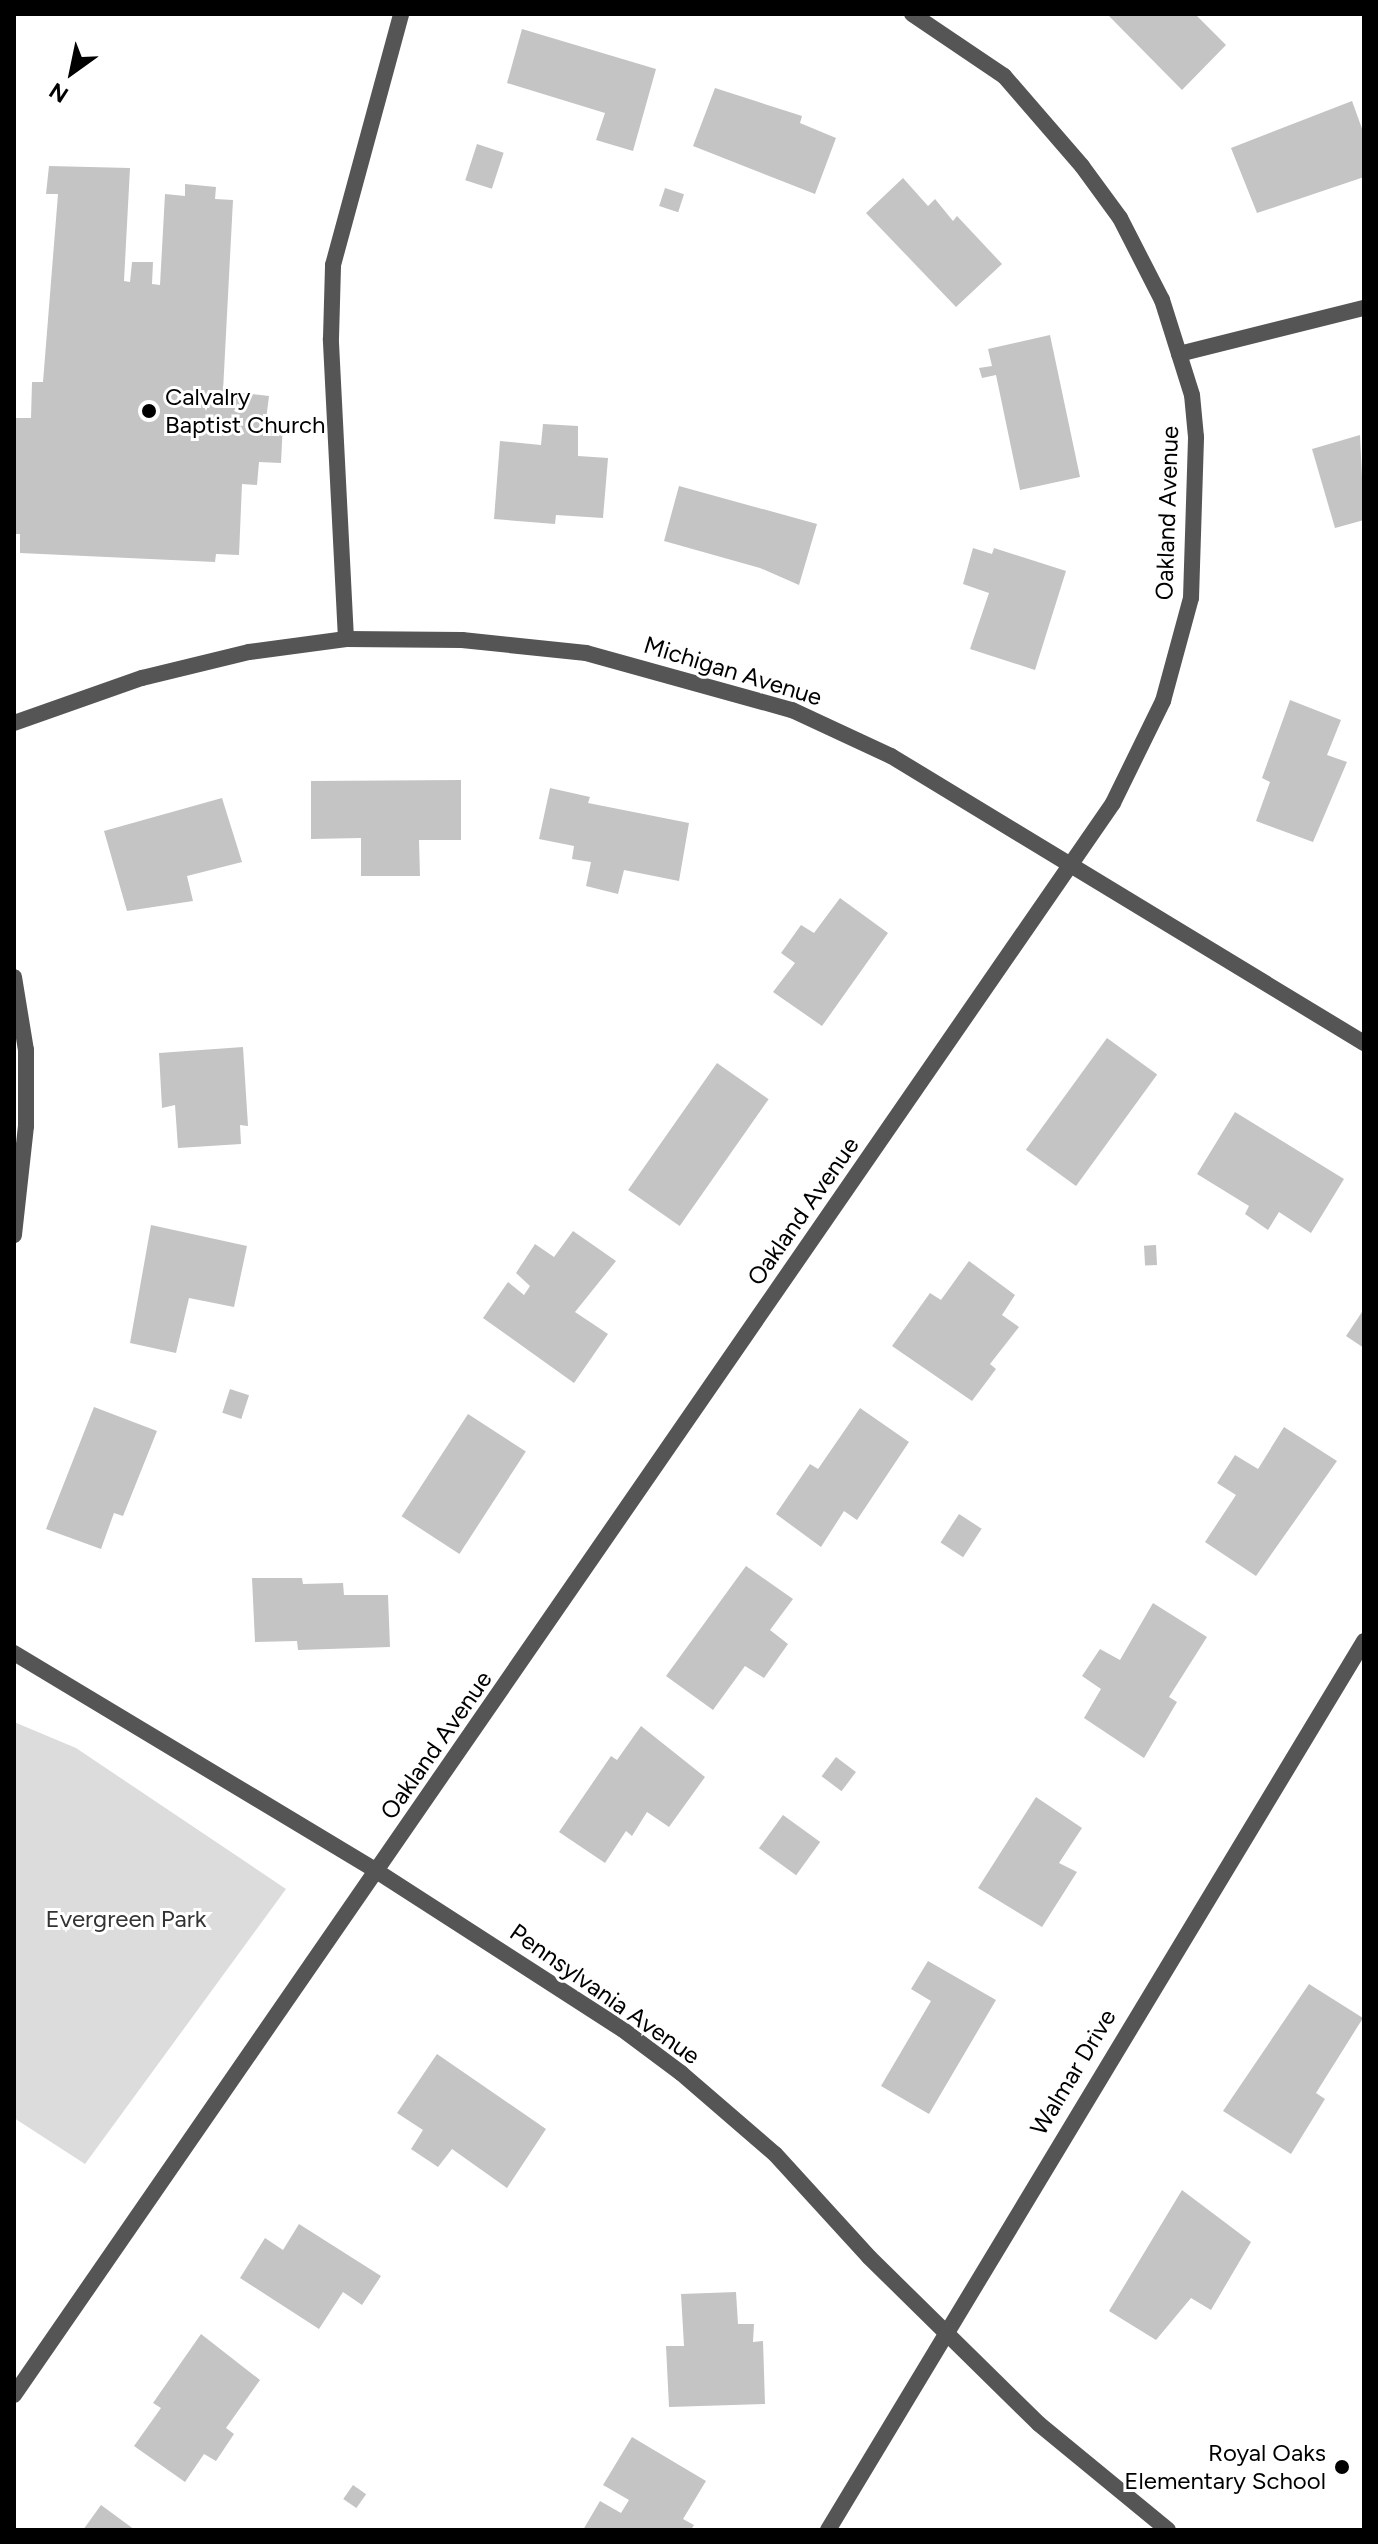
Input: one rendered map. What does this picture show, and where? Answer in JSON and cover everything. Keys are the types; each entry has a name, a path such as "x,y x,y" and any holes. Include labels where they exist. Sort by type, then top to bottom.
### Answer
{"street":[{"path":"346,639 332,369 333,265 401,14"},
{"name":"Oakland Avenue","path":"14,2395 378,1872 1113,803 1163,701 1191,598 1196,437 1192,395 1162,300 1120,218 1082,166 1004,76 912,14"},
{"path":"1179,354 1364,308"},
{"name":"Michigan Avenue","path":"14,723 142,678 249,652 346,639 462,640 586,653 708,684 792,710 891,756 1364,1043"},
{"path":"14,977 26,1050 26,1126 14,1235"},
{"name":"Walmar Drive","path":"828,2530 946,2329 1364,1641"},
{"name":"Pennsylvania Avenue","path":"14,1653 378,1872 622,2029 681,2073 775,2154 869,2257 946,2329 1039,2424 1168,2530"}],"green space":[{"name":"Evergreen Park","path":"14,1722 76,1748 286,1889 85,2164 14,2118"}],"building":[{"path":"1107,14 1195,14 1226,45 1182,90"},
{"path":"522,29 656,69 633,151 596,140 605,113 507,83"},
{"path":"715,88 802,116 800,123 836,138 815,194 693,146"},
{"path":"1352,101 1364,134 1364,177 1257,213 1231,148"},
{"path":"477,144 504,153 492,189 465,180"},
{"path":"49,166 130,168 124,281 130,282 132,262 153,262 152,284 160,285 165,194 185,196 185,184 216,187 215,199 233,200 223,391 269,396 266,420 283,422 281,463 259,462 257,485 242,484 239,555 216,554 215,562 20,553 20,534 14,534 14,418 31,418 32,382 43,382 58,194 46,194"},
{"path":"903,178 928,206 935,199 953,221 957,216 1002,264 956,307 866,213"},
{"path":"665,188 684,194 678,212 659,206"},
{"path":"1050,335 1080,477 1020,490 996,375 982,378 979,368 992,366 988,349"},
{"path":"543,424 578,426 578,456 608,458 603,518 556,515 555,524 494,519 500,441 541,445"},
{"path":"1360,435 1364,520 1335,528 1312,449"},
{"path":"679,486 817,524 799,585 760,568 664,541"},
{"path":"973,548 992,554 994,548 1066,571 1035,670 970,649 989,593 963,584"},
{"path":"1290,700 1341,720 1327,755 1347,762 1313,842 1256,821 1270,782 1262,778"},
{"path":"461,780 461,840 419,840 420,876 361,876 361,838 311,839 311,781"},
{"path":"550,788 590,797 588,803 689,823 679,881 624,870 618,894 586,886 591,862 572,859 574,846 539,839"},
{"path":"222,798 242,862 187,876 193,901 127,911 104,831"},
{"path":"840,898 888,933 822,1026 773,992 795,963 781,953 801,925 814,933"},
{"path":"1107,1038 1157,1074 1076,1186 1026,1150"},
{"path":"243,1047 248,1126 240,1125 241,1144 178,1148 175,1105 162,1108 159,1053"},
{"path":"717,1063 769,1099 680,1226 628,1190"},
{"path":"1235,1112 1344,1179 1311,1233 1279,1212 1268,1230 1245,1214 1249,1206 1197,1174"},
{"path":"151,1225 247,1246 234,1307 189,1298 176,1353 130,1343"},
{"path":"573,1231 616,1261 575,1312 608,1334 574,1383 483,1318 508,1282 524,1295 530,1286 516,1273 535,1244 554,1257"},
{"path":"1156,1245 1157,1265 1145,1266 1144,1246"},
{"path":"969,1261 1015,1295 1002,1315 1019,1327 990,1364 996,1369 972,1401 892,1346 930,1293 941,1300"},
{"path":"1364,1309 1364,1348 1346,1336"},
{"path":"230,1389 249,1395 241,1419 222,1413"},
{"path":"94,1407 157,1431 123,1516 114,1513 101,1549 46,1529"},
{"path":"860,1408 909,1442 857,1520 844,1511 821,1547 776,1514 810,1464 818,1469"},
{"path":"468,1414 526,1452 459,1554 402,1516"},
{"path":"1284,1427 1337,1461 1256,1576 1205,1542 1236,1495 1217,1483 1235,1455 1258,1469"},
{"path":"959,1514 982,1529 963,1557 940,1543"},
{"path":"746,1566 793,1599 770,1630 788,1644 764,1678 745,1666 713,1710 666,1676"},
{"path":"252,1578 302,1578 303,1584 343,1583 344,1595 388,1595 390,1647 298,1650 297,1641 255,1642"},
{"path":"1153,1603 1207,1637 1169,1697 1177,1702 1144,1758 1084,1718 1101,1689 1082,1676 1100,1649 1120,1660"},
{"path":"641,1726 705,1777 669,1827 647,1812 632,1836 626,1831 605,1863 559,1832 611,1756 617,1760"},
{"path":"836,1757 856,1772 842,1791 822,1776"},
{"path":"1036,1797 1082,1828 1059,1863 1077,1872 1042,1927 978,1888"},
{"path":"783,1815 820,1842 796,1875 759,1848"},
{"path":"928,1961 996,2000 929,2114 881,2086 931,2001 911,1989"},
{"path":"1309,1984 1363,2018 1316,2093 1325,2099 1291,2154 1223,2111"},
{"path":"437,2054 546,2129 507,2188 452,2149 438,2167 411,2149 423,2130 397,2113"},
{"path":"1182,2190 1251,2242 1211,2310 1191,2298 1156,2340 1109,2311"},
{"path":"299,2224 381,2276 362,2305 343,2292 319,2329 240,2278 265,2238 283,2250"},
{"path":"736,2292 738,2324 754,2324 753,2342 763,2341 765,2404 669,2407 666,2346 684,2346 681,2294"},
{"path":"201,2334 260,2380 226,2428 234,2434 216,2461 204,2454 185,2482 134,2446 161,2408 153,2403"},
{"path":"632,2437 706,2481 683,2519 694,2525 691,2530 583,2530 600,2501 621,2513 629,2500 603,2485"},
{"path":"353,2485 366,2494 356,2508 343,2499"},
{"path":"101,2505 135,2530 83,2530"}],"place":[{"name":"Calvalry Baptist Church","path":"149,411"},
{"name":"Royal Oaks Elementary School","path":"1342,2467"}]}
